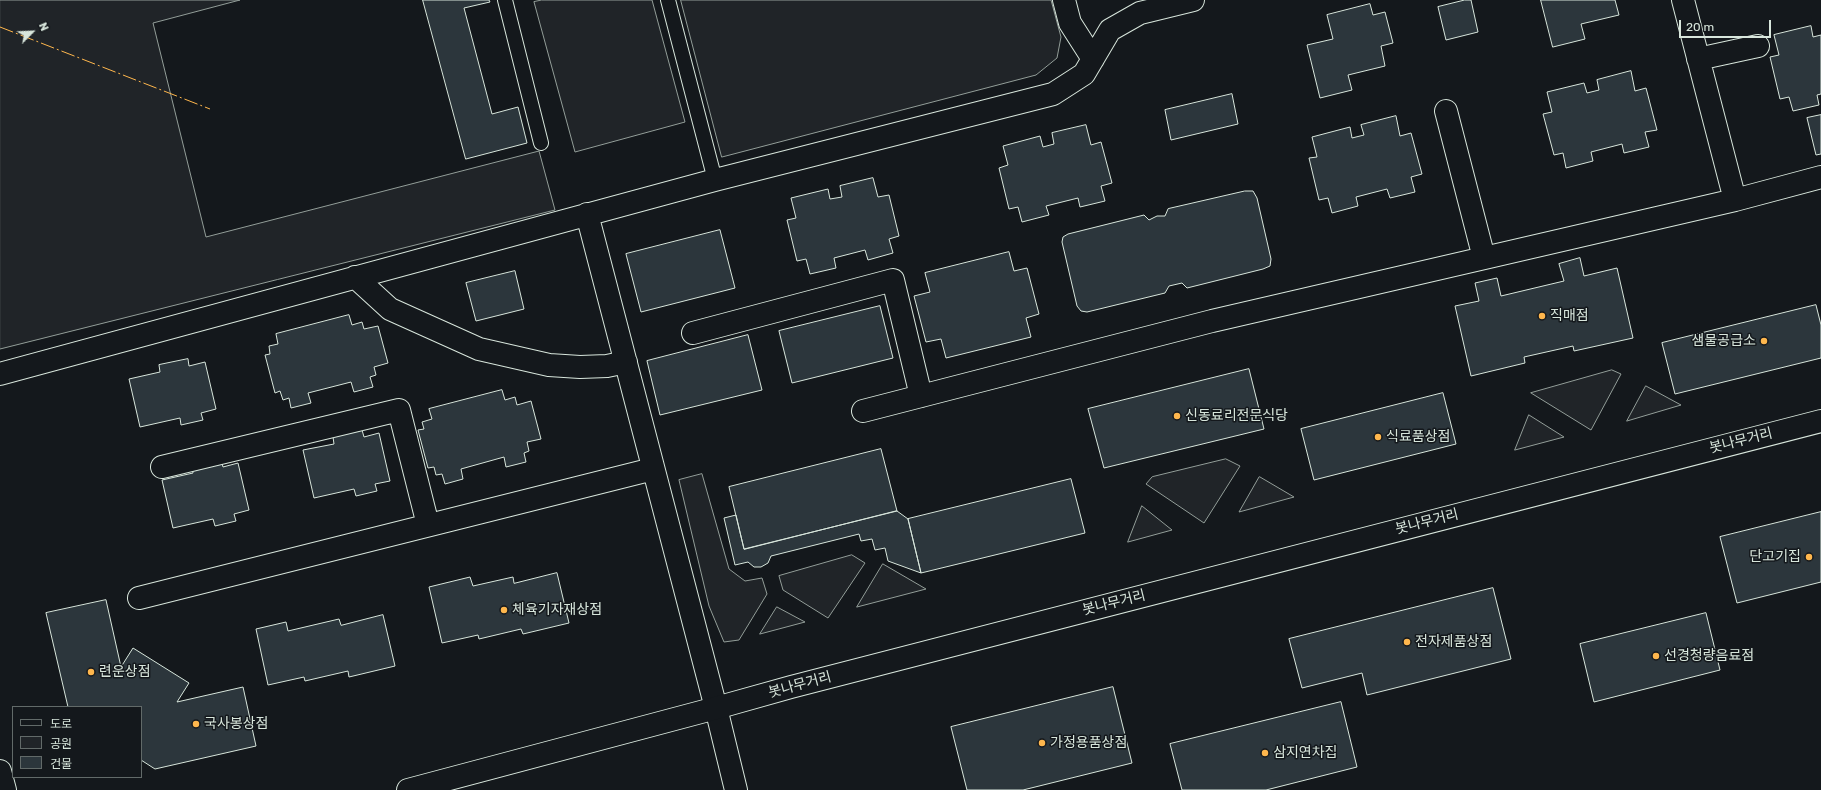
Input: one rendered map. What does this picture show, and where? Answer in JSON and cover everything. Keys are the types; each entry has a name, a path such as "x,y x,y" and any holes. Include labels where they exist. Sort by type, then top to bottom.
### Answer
{"street":[{"path":"1064,0 1070,23 1093,59"},
{"path":"0,374 587,214 1053,94 1084,74 1110,30 1140,13 1193,0"},
{"path":"1683,0 1735,200"},
{"path":"1698,59 1758,46"},
{"path":"1446,111 1484,258"},
{"path":"863,411 1212,321 1735,200 1821,177"},
{"path":"587,214 736,790"},
{"path":"355,277 390,309 478,348 549,365 572,367 607,366 626,362"},
{"path":"693,333 893,280 921,396"},
{"path":"162,467 399,410 428,525"},
{"name":"봇나무거리","path":"408,790 822,679 1821,421"},
{"path":"139,598 653,469"},
{"path":"0,771 5,790"}],"lane":[{"path":"505,0 541,143"},
{"path":"668,0 715,180"}],"green space":[{"path":"0,0 240,0 153,23 206,237 539,151 555,210 0,349"},
{"path":"542,0 652,0 685,122 575,152 534,2"},
{"path":"681,0 1051,0 1061,37 1057,58 1036,75 722,157"},
{"path":"1612,370 1621,374 1591,430 1531,393"},
{"path":"1646,386 1681,405 1627,421"},
{"path":"1529,415 1564,437 1515,450"},
{"path":"1226,459 1240,466 1204,523 1146,484 1152,477"},
{"path":"702,474 729,569 745,581 762,578 767,594 739,640 724,642 709,606 679,480"},
{"path":"1259,477 1294,497 1239,512"},
{"path":"1142,506 1172,530 1128,542"},
{"path":"852,555 865,563 828,618 783,590 779,576"},
{"path":"883,564 926,589 857,607"},
{"path":"777,607 805,622 760,634"}],"building":[{"path":"423,0 489,0 490,2 464,8 492,114 518,107 527,143 466,159"},
{"path":"1465,0 1471,0 1478,32 1446,40 1438,7"},
{"path":"1541,0 1615,0 1619,15 1581,24 1585,39 1553,47"},
{"path":"1370,4 1373,15 1385,12 1393,43 1381,46 1385,66 1348,75 1352,90 1320,98 1307,45 1333,39 1327,15"},
{"path":"1811,26 1813,37 1821,35 1821,94 1817,95 1819,105 1793,111 1789,97 1780,99 1770,57 1779,55 1774,35"},
{"path":"1631,71 1635,91 1646,88 1657,130 1645,132 1649,147 1624,153 1622,144 1591,152 1593,161 1566,168 1563,153 1554,155 1543,114 1552,112 1547,92 1584,83 1587,93 1599,90 1597,80"},
{"path":"1232,94 1238,124 1171,140 1165,110"},
{"path":"1821,115 1821,154 1816,155 1807,118"},
{"path":"1396,116 1400,136 1411,133 1422,174 1411,177 1415,192 1390,198 1387,189 1356,197 1358,206 1332,213 1328,198 1319,200 1309,158 1317,157 1312,137 1350,127 1352,138 1364,135 1361,125"},
{"path":"1086,125 1091,145 1101,142 1112,183 1101,186 1105,201 1080,207 1078,198 1046,206 1049,215 1022,222 1018,207 1009,209 999,168 1008,165 1003,146 1040,136 1043,147 1054,144 1052,133"},
{"path":"873,178 878,197 889,195 899,236 889,239 893,253 868,260 865,250 834,258 836,268 810,274 806,259 797,261 787,220 796,218 791,198 828,189 830,199 842,197 840,186"},
{"path":"1245,191 1253,191 1257,198 1271,259 1270,266 1187,288 1182,283 1169,286 1165,293 1087,312 1081,311 1077,306 1062,242 1063,237 1068,234 1144,215 1149,220 1157,216 1165,216 1168,209"},
{"path":"720,230 735,288 641,312 626,254"},
{"path":"1009,252 1014,271 1027,268 1039,314 1026,318 1031,337 946,358 941,339 926,342 914,296 930,292 925,273"},
{"path":"1580,258 1584,276 1617,268 1633,338 1574,351 1573,346 1524,357 1525,363 1471,376 1455,306 1479,301 1475,283 1497,278 1501,296 1564,281 1559,264"},
{"path":"515,271 524,309 476,321 466,283"},
{"path":"1816,305 1821,325 1821,358 1675,394 1662,343"},
{"path":"880,306 893,358 792,383 779,331"},
{"path":"349,315 352,325 362,322 364,329 378,326 388,363 374,367 376,375 370,377 373,387 354,392 351,382 308,393 311,403 291,408 289,398 283,400 280,391 275,393 265,355 270,354 269,346 278,344 276,334"},
{"path":"748,335 762,390 660,415 647,361"},
{"path":"188,359 189,366 205,362 216,409 201,413 203,420 181,425 180,418 140,427 129,379 160,372 159,365"},
{"path":"1249,369 1264,429 1104,468 1088,409"},
{"path":"502,390 505,400 515,397 517,405 531,401 541,439 527,442 529,451 524,453 526,462 506,467 504,457 461,469 463,479 445,484 442,474 436,475 434,467 428,468 418,430 424,429 422,422 432,419 429,409"},
{"path":"1443,393 1456,444 1314,480 1301,429"},
{"path":"362,430 364,437 379,433 390,481 375,484 377,491 356,496 354,489 314,498 303,450 334,444 333,437"},
{"path":"881,449 897,511 744,549 729,487"},
{"path":"221,460 223,467 238,463 249,510 234,514 236,521 215,526 213,519 173,528 162,480 193,473 192,466"},
{"path":"1071,479 1085,533 921,573 908,519"},
{"path":"897,511 908,519 921,573 888,561 885,548 875,550 872,539 861,541 859,534 771,556 768,563 761,567 754,567 748,562 735,565 724,518 736,515 744,549"},
{"path":"1821,512 1821,582 1737,603 1720,537"},
{"path":"557,573 569,623 523,634 521,629 479,639 478,635 442,643 429,587 470,577 473,586 513,577 514,583"},
{"path":"1493,588 1511,659 1367,695 1362,673 1302,688 1289,639"},
{"path":"106,600 121,667 133,648 189,683 177,702 243,687 256,746 155,769 142,761 142,706 68,706 46,613"},
{"path":"1706,613 1720,670 1594,702 1580,644"},
{"path":"383,615 395,666 349,677 348,671 305,681 304,677 268,685 256,629 286,622 288,631 339,619 341,625"},
{"path":"1113,687 1132,763 1023,790 967,790 951,727"},
{"path":"1341,702 1357,767 1266,790 1182,790 1170,744"}],"power":[{"path":"0,27 210,109"}],"place":[{"name":"직매점","path":"1542,316"},
{"name":"샘물공급소","path":"1764,341"},
{"name":"신동료리전문식당","path":"1177,416"},
{"name":"식료품상점","path":"1378,437"},
{"name":"단고기집","path":"1809,557"},
{"name":"체육기자재상점","path":"504,610"},
{"name":"전자제품상점","path":"1407,642"},
{"name":"선경청량음료점","path":"1656,656"},
{"name":"련운상점","path":"91,672"},
{"name":"국사봉상점","path":"196,724"},
{"name":"가정용품상점","path":"1042,743"},
{"name":"삼지연차집","path":"1265,753"}]}
